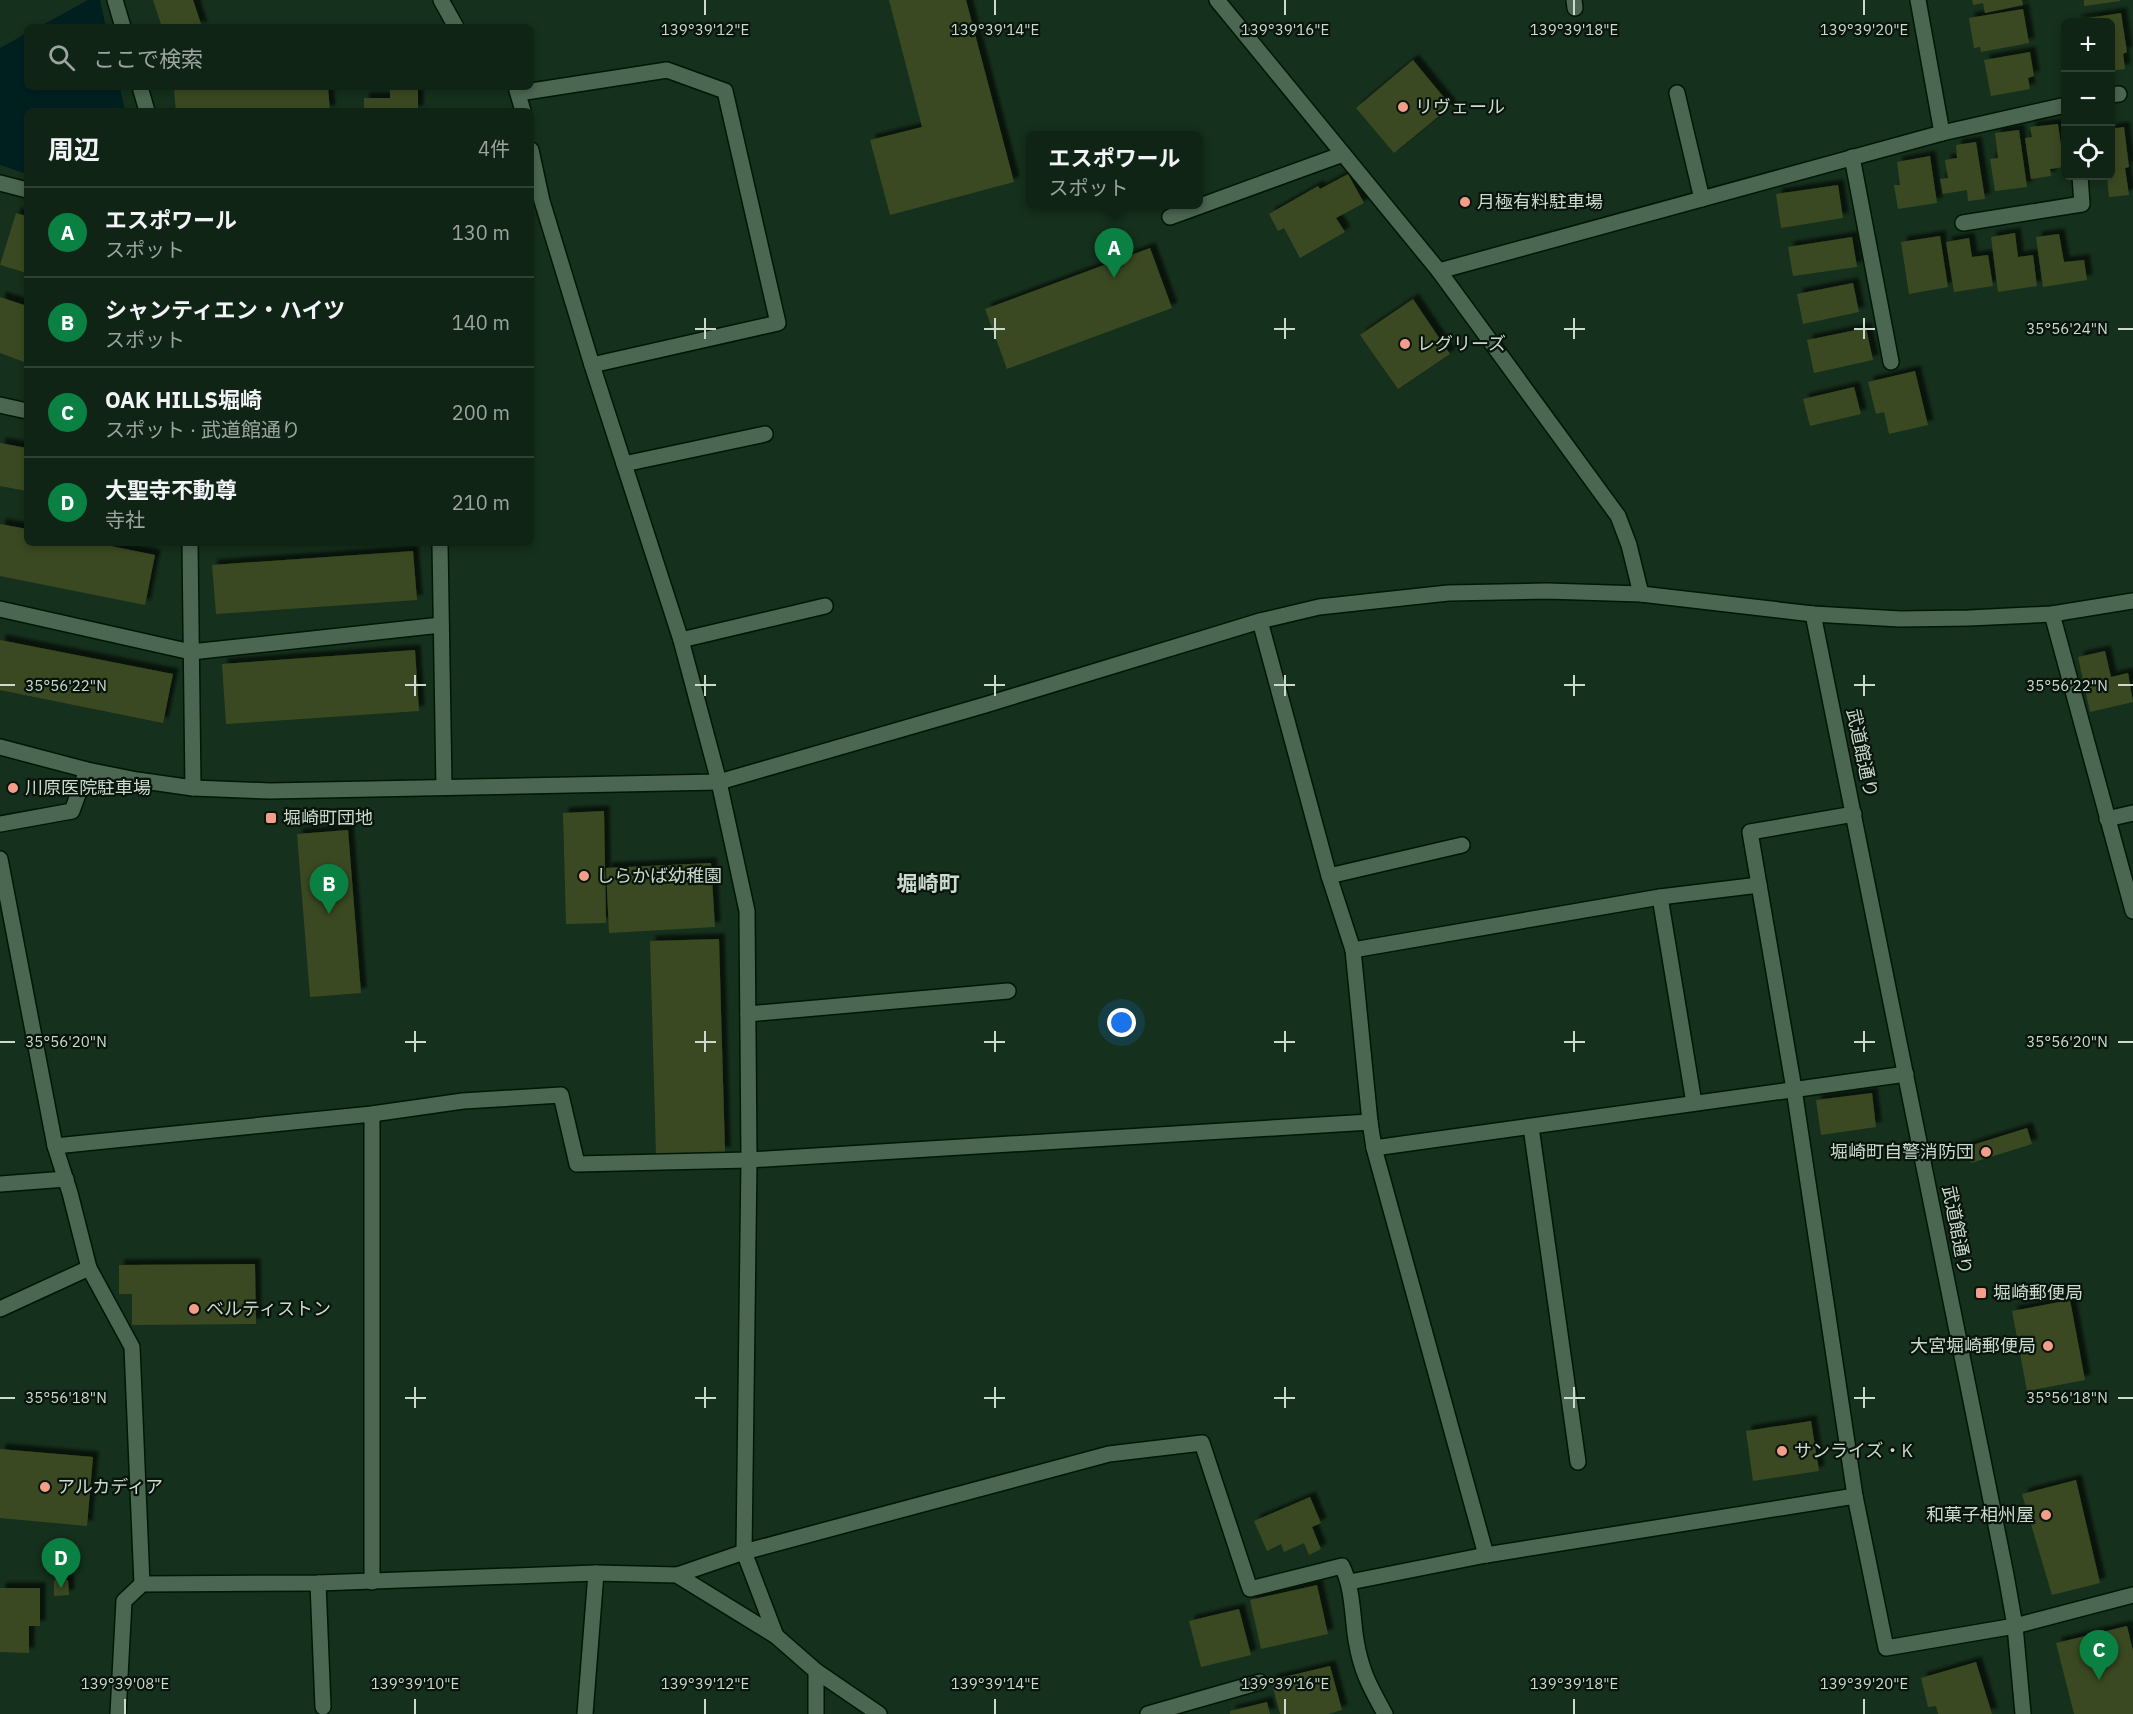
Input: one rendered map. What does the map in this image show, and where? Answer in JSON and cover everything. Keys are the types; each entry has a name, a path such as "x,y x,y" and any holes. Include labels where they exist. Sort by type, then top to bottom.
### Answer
{"street":[{"path":"115,0 122,24"},
{"path":"441,0 454,24"},
{"path":"1217,0 1439,271 1618,516 1629,545 1641,594"},
{"path":"1918,0 1941,133"},
{"path":"534,88 667,70 725,91 778,322 592,365"},
{"path":"141,90 146,108"},
{"path":"517,90 522,108"},
{"path":"1677,93 1702,199"},
{"path":"1439,271 1941,133 2061,106"},
{"path":"1203,205 1343,154"},
{"path":"1852,157 1891,362"},
{"path":"534,164 542,201 592,365 681,640 719,782 747,911 749,1160 744,1552 776,1636"},
{"path":"1963,223 2082,204 2080,180"},
{"path":"0,183 24,189"},
{"path":"1170,217 1192,209"},
{"path":"0,405 24,410"},
{"path":"624,464 765,434"},
{"path":"190,546 193,788"},
{"path":"440,546 444,787"},
{"path":"0,747 87,770 193,788 270,791 719,782 986,705 1260,621 1319,607 1448,592 1547,591 1641,594 1813,614 1900,619 2052,614 2133,601"},
{"path":"681,640 825,606"},
{"path":"0,609 191,652 441,625"},
{"name":"武道館通り","path":"1813,614 2006,1575 2023,1714"},
{"path":"2052,614 2133,911"},
{"path":"1260,621 1329,876 1353,950 1374,1148 1486,1555"},
{"path":"0,824 72,811 87,770"},
{"path":"2107,819 2133,813"},
{"path":"1854,814 1750,832 1794,1089 1855,1496 1886,1648 2014,1626 2133,1595"},
{"path":"1329,876 1462,845"},
{"path":"0,859 56,1146 89,1268 132,1347 142,1584"},
{"path":"1353,950 1660,897 1759,885"},
{"path":"1660,897 1694,1103"},
{"path":"748,1014 1008,992"},
{"path":"1374,1148 1906,1074"},
{"path":"56,1146 372,1114 498,1098 561,1095 576,1164 749,1160 1370,1122"},
{"path":"372,1114 372,1582"},
{"path":"1530,1127 1578,1462"},
{"path":"0,1184 66,1179"},
{"path":"0,1309 89,1268"},
{"path":"118,1714 124,1601 142,1584 318,1584 596,1573 677,1575 744,1552 1108,1454 1202,1443 1250,1589 1342,1566 1350,1582 1356,1641 1364,1677 1386,1714"},
{"path":"1350,1582 1486,1555 1855,1496"},
{"path":"585,1714 596,1573"},
{"path":"677,1575 776,1636 816,1671 879,1714"},
{"path":"318,1584 322,1707"},
{"path":"816,1671 816,1714"},
{"path":"1148,1714 1260,1682"}],"water":[{"path":"88,0 100,0 105,24 44,24"},
{"path":"24,35 24,90 121,90 124,108 24,108 24,173 0,165 0,48"}],"building":[{"path":"153,0 193,0 201,24 161,24"},
{"path":"889,0 966,0 1014,182 890,215 870,140 922,127"},
{"path":"1972,0 2022,0 2023,5 1985,13 1983,3 1973,5"},
{"path":"2084,0 2120,0 2120,1 2084,6"},
{"path":"2023,9 2029,43 1981,52 1980,47 1974,48 1969,18"},
{"path":"2121,13 2127,52 2123,54 2125,69 2115,70 2115,18 2089,18"},
{"path":"2030,52 2034,76 2028,78 2030,89 1991,96 1984,60"},
{"name":"リヴェール","path":"1413,60 1451,106 1394,153 1356,108"},
{"path":"174,90 328,90 330,108 176,108"},
{"path":"390,90 418,90 418,108 364,108 364,98 390,98"},
{"path":"2058,124 2061,167 2050,169 2051,176 2031,179 2025,138 2032,137 2030,127"},
{"path":"2124,127 2129,167 2125,168 2129,195 2109,197 2107,180 2115,180 2115,128"},
{"path":"2019,130 2027,187 1995,191 1990,159 1998,158 1995,133"},
{"path":"1976,142 1985,199 1968,201 1967,190 1943,194 1940,179 1948,178 1945,160 1957,158 1956,145"},
{"path":"1930,156 1937,203 1898,209 1894,185 1900,185 1897,162"},
{"path":"1348,174 1364,203 1336,218 1345,232 1300,258 1284,228 1278,231 1269,214 1318,186 1320,189"},
{"path":"1838,185 1843,218 1781,228 1776,194"},
{"path":"16,213 24,215 24,272 0,265"},
{"path":"2015,233 2018,257 2033,255 2037,286 1998,292 1991,237"},
{"path":"2059,234 2064,262 2084,260 2087,280 2043,287 2036,237"},
{"path":"1940,236 1948,287 1909,294 1901,242"},
{"path":"1852,237 1857,267 1793,276 1788,247"},
{"path":"1969,238 1972,257 1988,255 1993,286 1954,292 1946,242"},
{"path":"1150,248 1172,308 1007,369 985,309"},
{"path":"1853,283 1859,312 1803,324 1797,294"},
{"path":"0,297 24,305 24,362 0,353"},
{"name":"レグリーズ","path":"1413,299 1450,354 1398,389 1360,335"},
{"path":"1866,328 1873,360 1814,373 1807,340"},
{"path":"1915,371 1928,425 1889,434 1884,412 1876,414 1868,382"},
{"path":"1854,387 1861,414 1810,426 1803,399"},
{"path":"0,443 24,447 24,490 0,486"},
{"path":"0,524 24,528 24,546 111,546 155,555 145,605 0,576"},
{"path":"413,551 417,600 216,614 212,565"},
{"path":"0,640 173,674 163,723 0,690"},
{"path":"415,650 419,711 226,724 222,664"},
{"path":"2105,651 2111,677 2128,673 2133,702 2090,712 2078,657"},
{"path":"604,811 606,923 566,924 563,813"},
{"path":"348,830 361,993 310,997 297,834"},
{"path":"711,863 715,927 609,933 606,868"},
{"path":"719,939 725,1152 656,1154 650,941"},
{"path":"1872,1093 1876,1127 1821,1135 1816,1100"},
{"path":"2027,1128 2032,1144 1971,1163 1966,1147"},
{"name":"ベルティストン","path":"255,1264 256,1324 132,1325 132,1294 119,1294 119,1265"},
{"path":"2070,1300 2085,1380 2027,1391 2012,1311"},
{"name":"サンライズ・K","path":"1811,1421 1819,1471 1753,1481 1746,1431"},
{"name":"アルカディア","path":"0,1449 93,1457 87,1526 0,1518"},
{"path":"2076,1480 2100,1583 2052,1595 2022,1494"},
{"path":"1310,1497 1321,1523 1312,1527 1321,1549 1309,1555 1304,1543 1284,1552 1281,1544 1267,1551 1254,1521"},
{"path":"54,1580 68,1580 69,1595 54,1596"},
{"path":"1317,1585 1328,1634 1261,1649 1250,1600"},
{"path":"0,1588 40,1588 40,1626 29,1626 29,1653 0,1652"},
{"path":"1239,1609 1251,1655 1201,1667 1189,1621"},
{"path":"2127,1626 2133,1651 2133,1714 2074,1714 2056,1643"},
{"path":"1976,1662 1992,1714 1938,1714 1936,1706 1928,1707 1921,1678"},
{"path":"1330,1666 1342,1710 1328,1714 1280,1714 1271,1680"},
{"path":"1267,1702 1270,1714 1230,1714 1230,1711"}],"place":[{"name":"リヴェール","path":"1403,107"},
{"name":"月極有料駐車場","path":"1465,202"},
{"name":"エスポワール","path":"1114,278"},
{"name":"レグリーズ","path":"1405,344"},
{"name":"川原医院駐車場","path":"13,788"},
{"name":"堀崎町団地","path":"271,818"},
{"name":"しらかば幼稚園","path":"584,876"},
{"name":"シャンティエン・ハイツ","path":"329,914"},
{"name":"堀崎町自警消防団","path":"1986,1152"},
{"name":"堀崎郵便局","path":"1981,1293"},
{"name":"ベルティストン","path":"194,1309"},
{"name":"大宮堀崎郵便局","path":"2048,1346"},
{"name":"サンライズ・K","path":"1782,1451"},
{"name":"アルカディア","path":"45,1487"},
{"name":"和菓子相州屋","path":"2046,1515"},
{"name":"大聖寺不動尊","path":"61,1588"},
{"name":"OAK HILLS堀崎","path":"2099,1680"}],"district":[{"name":"堀崎町","path":"928,884"}]}
